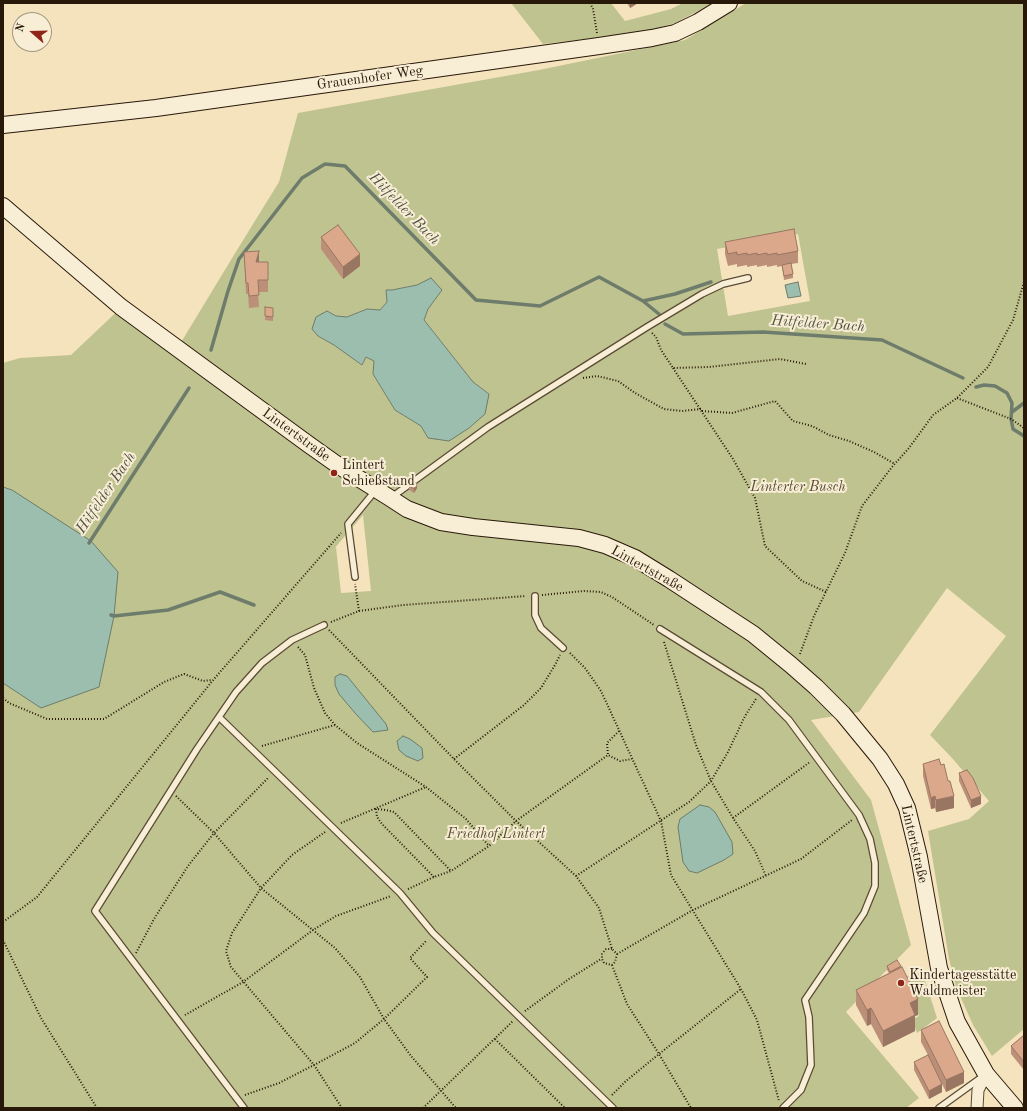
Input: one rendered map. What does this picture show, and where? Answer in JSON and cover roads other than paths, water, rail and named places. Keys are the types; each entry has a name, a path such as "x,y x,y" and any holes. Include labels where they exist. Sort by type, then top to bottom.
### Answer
{"main road":[{"name":"Grauenhofer Weg","path":"3,125 156,108 599,46 675,33 698,22 729,3"},
{"name":"Lintertstraße","path":"3,206 121,307 308,444 339,466 390,498 407,508 441,522 473,527 579,538 605,545 635,558 753,634 816,687 843,714 880,759 896,784 907,808 911,822 919,857 939,968 957,1022 986,1074 1016,1108"}],"street":[{"path":"977,1108 978,1090 986,1074"}],"lane":[{"path":"390,498 488,427 647,327 702,294 723,284 748,278"},
{"path":"355,577 348,524 376,489"},
{"path":"535,596 535,615 541,628 564,648"},
{"path":"244,1108 95,911 197,749 236,692 262,663 292,640 324,625"},
{"path":"660,629 761,692 789,720 858,815 870,839 875,863 874,886 864,913 805,1000"},
{"path":"219,717 400,893 434,933 613,1108"},
{"path":"783,1108 801,1090 811,1065 809,1017 804,992"},
{"path":"939,1108 986,1074"}],"waterway":[{"name":"Hitfelder Bach","path":"211,350 239,259 302,178 325,164 345,166 476,300 540,306 599,277 643,301 659,314"},
{"path":"643,301 675,294 711,282"},
{"name":"Hitfelder Bach","path":"665,324 683,334 763,332 882,340 963,378"},
{"name":"Hitfelder Bach","path":"976,387 984,385 995,386 1007,393 1012,403 1011,419 1013,429 1024,436"},
{"name":"Hitfelder Bach","path":"89,543 189,388"},
{"path":"1012,412 1024,403"},
{"path":"111,615 114,616 168,610 220,592 254,605"}],"place":[{"name":"Lintert Schießstand","path":"334,473"},
{"name":"Kindertagesstätte Waldmeister","path":"901,983"}],"park label":[{"name":"Linterter Busch","path":"798,487"},
{"name":"Friedhof Lintert","path":"496,834"}]}
